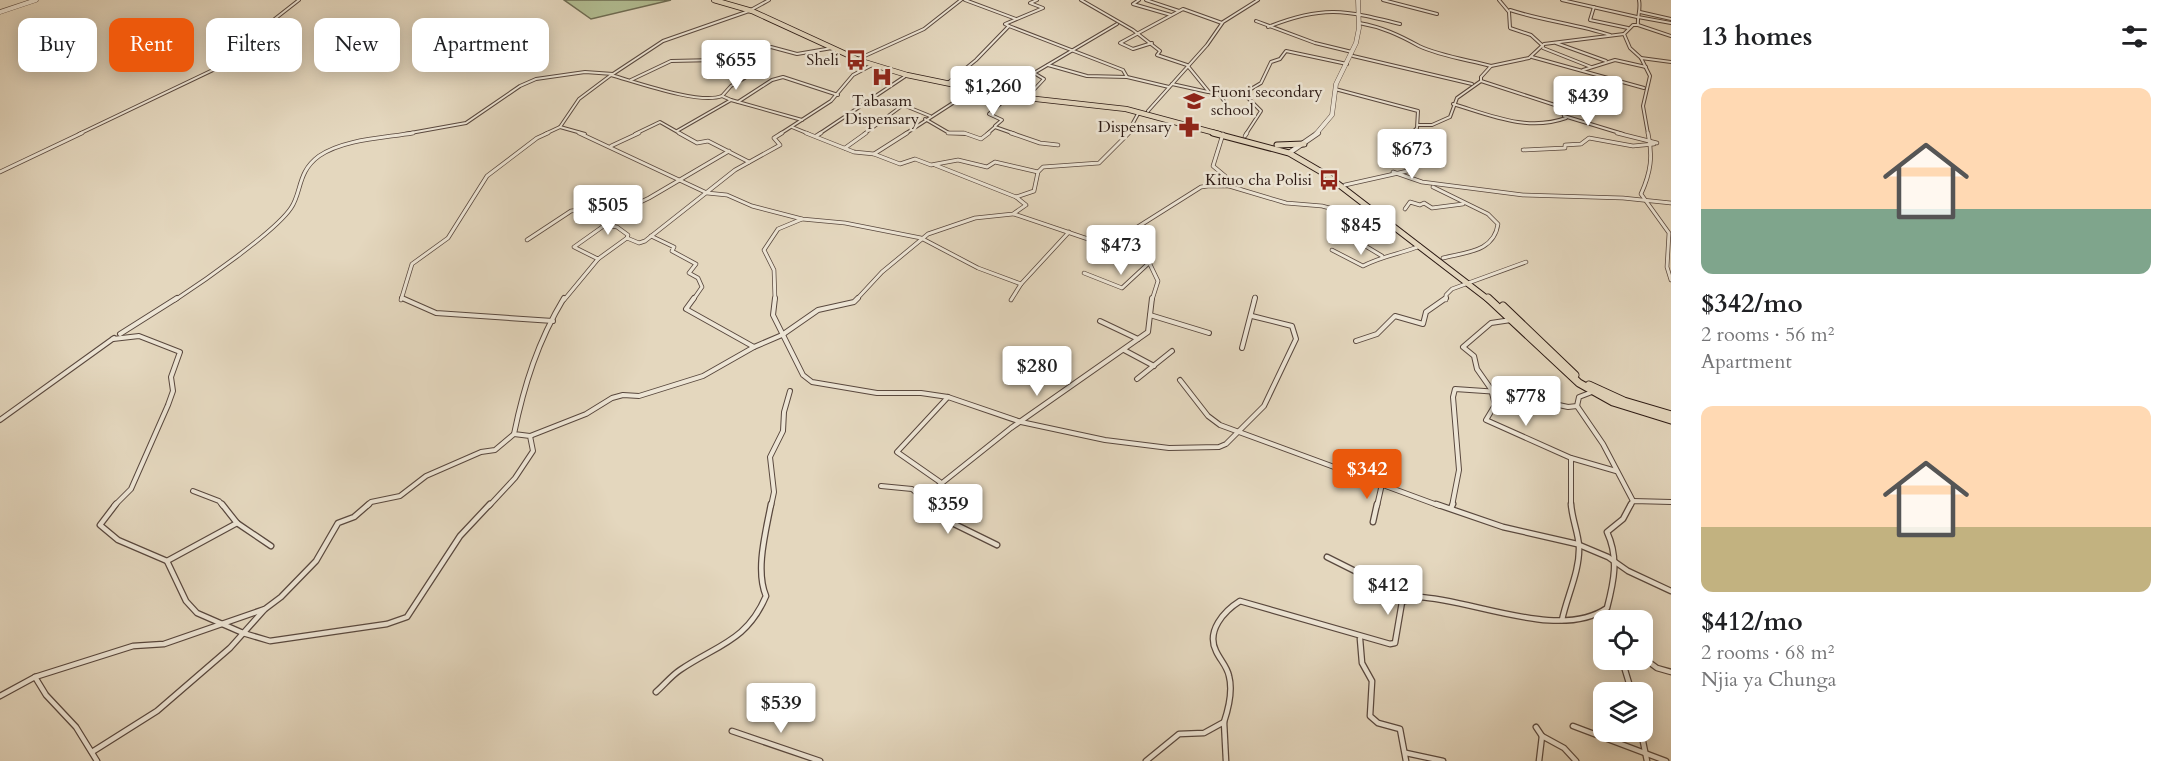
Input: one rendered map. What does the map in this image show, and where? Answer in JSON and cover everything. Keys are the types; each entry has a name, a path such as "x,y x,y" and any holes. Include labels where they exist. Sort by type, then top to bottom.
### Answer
{"main road":[{"path":"714,0 750,10 872,64 907,75 1009,96 1139,112 1291,151 1471,282 1564,372 1592,392 1632,410 1671,420"},
{"path":"750,10 832,48 949,82 1028,96 1148,111 1245,136 1304,156 1443,258 1582,381 1624,401 1671,415"},
{"path":"1274,145 1291,147 1304,144"},
{"path":"1304,144 1301,153 1304,156"}],"street":[{"path":"0,12 36,0"},
{"path":"0,172 259,48 260,33 277,15 299,0"},
{"path":"553,321 480,318 436,313 401,300 412,264 448,238 488,176 537,138 560,127 579,99 663,41 750,10 769,0"},
{"path":"860,58 924,29 963,0 1017,19"},
{"path":"1037,0 1030,3 1043,8 1005,24 1123,70 1127,77"},
{"path":"1081,0 1118,24 1140,33 1160,51 1157,56 1187,64 1209,92"},
{"path":"1139,0 1133,4 1171,16"},
{"path":"1146,0 1179,11"},
{"path":"1148,111 1187,64 1209,43 1222,24 1234,15 1250,9 1258,0"},
{"path":"1291,151 1304,144 1328,120 1334,108 1337,81 1353,54 1359,36 1356,11 1358,0"},
{"path":"1383,0 1437,14"},
{"path":"1499,0 1510,10 1548,22 1583,26 1611,35"},
{"path":"1562,0 1637,17 1671,21"},
{"path":"1638,25 1639,0"},
{"path":"1593,7 1590,20 1628,28 1638,25 1671,36"},
{"path":"1268,27 1296,15 1323,8 1356,11 1400,24"},
{"path":"1152,44 1133,49 1120,43 1183,9 1222,24"},
{"path":"1510,10 1512,17 1510,28 1531,35 1543,47 1592,68"},
{"path":"1640,12 1671,21"},
{"path":"1256,21 1268,27 1353,54 1472,85"},
{"path":"1359,23 1381,27 1412,40 1415,45 1491,66 1531,57 1553,42 1624,34"},
{"path":"1028,96 1044,79 1034,72 1118,24"},
{"path":"949,82 976,60 1009,26"},
{"path":"1624,34 1628,28"},
{"path":"1624,34 1630,48 1641,58 1650,76 1644,88 1650,128 1658,144 1658,152"},
{"path":"1553,42 1607,62"},
{"path":"630,80 670,61 716,60 740,52 771,47 797,54 832,48"},
{"path":"1245,136 1261,111 1243,95 1255,89 1268,75 1271,62 1280,59 1286,51 1348,64"},
{"path":"1531,57 1644,88"},
{"path":"1641,58 1671,62"},
{"path":"1579,70 1615,60 1646,67"},
{"path":"627,238 639,243 651,236 655,230 692,207 735,170 780,145 781,142 774,138 838,95 853,75 872,64"},
{"path":"1047,65 1087,76 1127,77 1209,92 1220,95 1224,101"},
{"path":"1418,125 1432,125 1450,117 1453,104 1472,85 1480,81 1491,66"},
{"path":"0,420 113,339 179,297 272,228 292,207 297,188 306,170 323,154 360,142 466,123 520,86 536,79 585,72 611,75 692,98 705,96 715,99 753,73"},
{"path":"815,136 907,75"},
{"path":"738,103 772,80 783,77 838,95"},
{"path":"1480,81 1560,107 1566,117 1616,134 1658,144"},
{"path":"1335,89 1418,111 1418,125 1401,145 1413,166 1412,170 1392,172 1346,185"},
{"path":"874,154 973,90"},
{"path":"722,96 738,103 802,120"},
{"path":"925,119 949,133 964,133 981,139 1002,120 990,114 1009,96"},
{"path":"677,131 731,100"},
{"path":"1453,104 1532,124 1555,124 1566,117"},
{"path":"844,148 903,105 930,116"},
{"path":"1016,197 1034,191 1038,172 1043,167 1051,165 1089,166 1099,163 1132,129 1139,112"},
{"path":"610,146 658,122 697,143 708,141 749,162"},
{"path":"560,127 588,135 707,193 727,195 752,206 802,219 845,223 921,238 978,268 1021,284"},
{"path":"792,127 844,148 874,154 900,164 915,159 955,171 1016,197 1026,205 1013,214"},
{"path":"995,127 1040,143 1058,146"},
{"path":"1223,133 1213,166 1225,176 1229,186"},
{"path":"1523,150 1565,148 1565,145 1581,144 1589,138 1633,146 1658,144"},
{"path":"603,220 729,151"},
{"path":"931,165 958,159 987,167 995,162 1038,172"},
{"path":"1655,170 1656,161"},
{"path":"1392,172 1409,181 1433,186 1466,186 1504,194 1599,196 1671,203"},
{"path":"1654,179 1641,194 1643,202 1661,217 1669,232 1666,268 1671,280"},
{"path":"1135,234 1139,225 1201,187 1229,186 1286,202 1322,206 1359,216 1374,211"},
{"path":"1433,186 1495,218 1498,224 1497,237 1491,244 1443,258"},
{"path":"1405,209 1410,202 1420,205 1424,203 1432,208 1465,204"},
{"path":"527,240 571,211 579,210 603,220 605,225"},
{"path":"514,434 531,436 586,414 612,398 623,395 639,396 703,376 754,347 783,335 818,310 854,302 882,272 921,238 975,218 1013,214 1093,239 1108,228 1135,234"},
{"path":"802,219 786,222 777,229 764,250 774,270 776,292 773,315 803,375 812,382 877,393 921,393 948,397 1021,422 1105,440 1169,447 1220,447 1230,441 1236,432 1264,406 1296,339 1292,326 1252,316"},
{"path":"598,259 573,247 605,225 617,227 628,235 627,238"},
{"path":"1011,300 1021,284 1068,232"},
{"path":"881,486 912,489 919,495 932,490 940,482 960,471 1021,422 1148,332 1158,281 1135,234"},
{"path":"651,236 674,247 672,251 696,264 689,273 698,279 702,287 686,309 754,347"},
{"path":"92,752 157,711 230,648 265,609 281,597 316,561 338,523 354,517 370,502 406,493 426,476 444,471 480,452 495,450 514,434 531,362 570,291 598,259 627,238"},
{"path":"1352,238 1382,256"},
{"path":"1332,250 1363,266 1382,256 1396,256 1420,246"},
{"path":"1083,273 1122,288 1131,284 1144,264 1149,262"},
{"path":"1356,341 1377,334 1395,316 1423,324 1429,309 1446,300 1447,292 1526,262"},
{"path":"1242,348 1255,297"},
{"path":"1150,315 1209,333"},
{"path":"1511,320 1491,323 1463,346 1474,356 1477,369 1492,392 1494,405 1486,420 1490,424 1516,432 1521,438 1571,458 1616,471"},
{"path":"1100,321 1139,339"},
{"path":"113,339 125,334 153,338 180,352 171,377 172,391 168,405 131,489 110,510 100,525 118,540 135,545 167,561 169,569 197,613 243,633 270,641 387,624 407,617 460,536 514,478 532,451 531,436"},
{"path":"1124,349 1154,366"},
{"path":"1137,380 1172,351"},
{"path":"1180,380 1197,396 1203,409 1214,422 1236,432 1282,450 1338,465 1382,484 1503,527 1577,544 1608,557 1671,591"},
{"path":"1451,508 1455,500 1459,458 1453,392 1455,389 1492,392 1557,406 1577,406"},
{"path":"656,692 680,670 735,640 763,609 766,596 762,586 765,535 774,492 770,457 783,431 784,412 790,391"},
{"path":"1592,392 1579,397 1577,406 1603,444 1633,501"},
{"path":"940,482 915,467 897,452 916,429 936,413 948,397"},
{"path":"1562,620 1568,590 1576,577 1578,537 1573,529 1570,488 1571,458"},
{"path":"1373,522 1382,484"},
{"path":"193,490 219,501 237,523 271,546"},
{"path":"932,490 944,519 997,545"},
{"path":"1633,501 1671,502"},
{"path":"1605,610 1617,563 1615,547 1607,532 1623,519 1633,501"},
{"path":"167,561 237,523"},
{"path":"1327,557 1369,578 1402,602"},
{"path":"1402,602 1418,597 1514,615 1562,620 1593,619"},
{"path":"1226,761 1224,722 1230,700 1229,675 1214,646 1217,622 1229,607 1240,601 1265,606 1360,639 1395,643 1402,602"},
{"path":"0,696 35,677 133,646 164,644 265,609"},
{"path":"1360,639 1362,663 1372,681 1370,716 1378,723 1400,729 1406,761"},
{"path":"1653,665 1671,672"},
{"path":"35,677 46,695 75,727 97,761"},
{"path":"1146,761 1169,739 1179,734 1204,733 1224,722"},
{"path":"1573,726 1646,758 1666,761"},
{"path":"1536,727 1542,736 1564,748 1576,761"},
{"path":"732,730 820,761"},
{"path":"1539,761 1542,736"},
{"path":"1643,742 1646,758"},
{"path":"1406,753 1443,761"}],"green space":[{"path":"564,0 671,0 591,19"}],"place":[{"name":"Sheli","path":"856,60"},
{"name":"Tabasam Dispensary","path":"882,77"},
{"name":"Fuoni secondary school","path":"1194,101"},
{"name":"Dispensary","path":"1189,127"},
{"name":"Kituo cha Polisi","path":"1329,180"}]}
